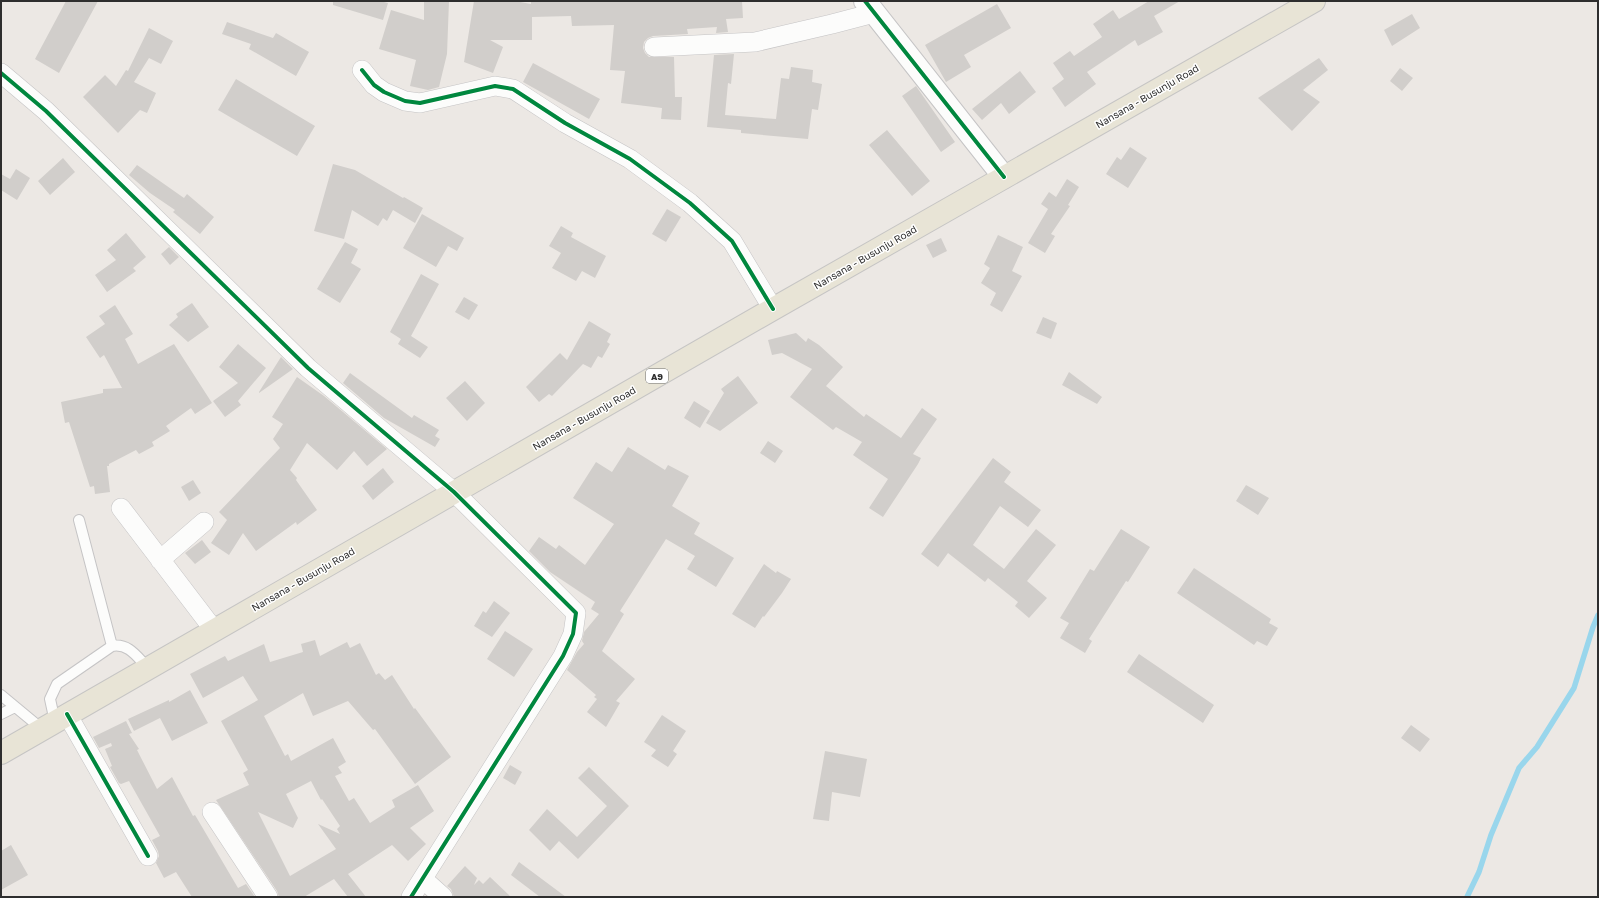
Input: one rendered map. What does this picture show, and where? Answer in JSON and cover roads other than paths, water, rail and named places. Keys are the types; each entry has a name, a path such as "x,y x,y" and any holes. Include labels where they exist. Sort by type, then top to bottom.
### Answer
{"main road":[{"name":"Nansana - Busunju Road","path":"1,753 773,309 1314,1"}],"street":[{"path":"654,47 755,42 832,24 870,7 1004,177"},
{"path":"362,70 374,84 384,92 406,102 420,103 495,86 513,89 565,122 630,159 690,203 732,241 773,309"},
{"path":"1,73 46,111 308,368 454,492 576,613 572,634 563,656 411,897"},
{"path":"121,508 214,630"},
{"path":"160,560 204,522"},
{"path":"55,722 148,856"},
{"path":"212,812 268,897"},
{"path":"423,879 443,897"}],"lane":[{"path":"79,520 112,646"},
{"path":"55,722 50,699 57,684 112,646 119,644 129,648 148,668"},
{"path":"1,695 15,707 55,722"},
{"path":"1,714 15,707"}],"waterway":[{"path":"1467,897 1479,872 1491,835 1519,768 1537,747 1574,688 1598,615"}]}
